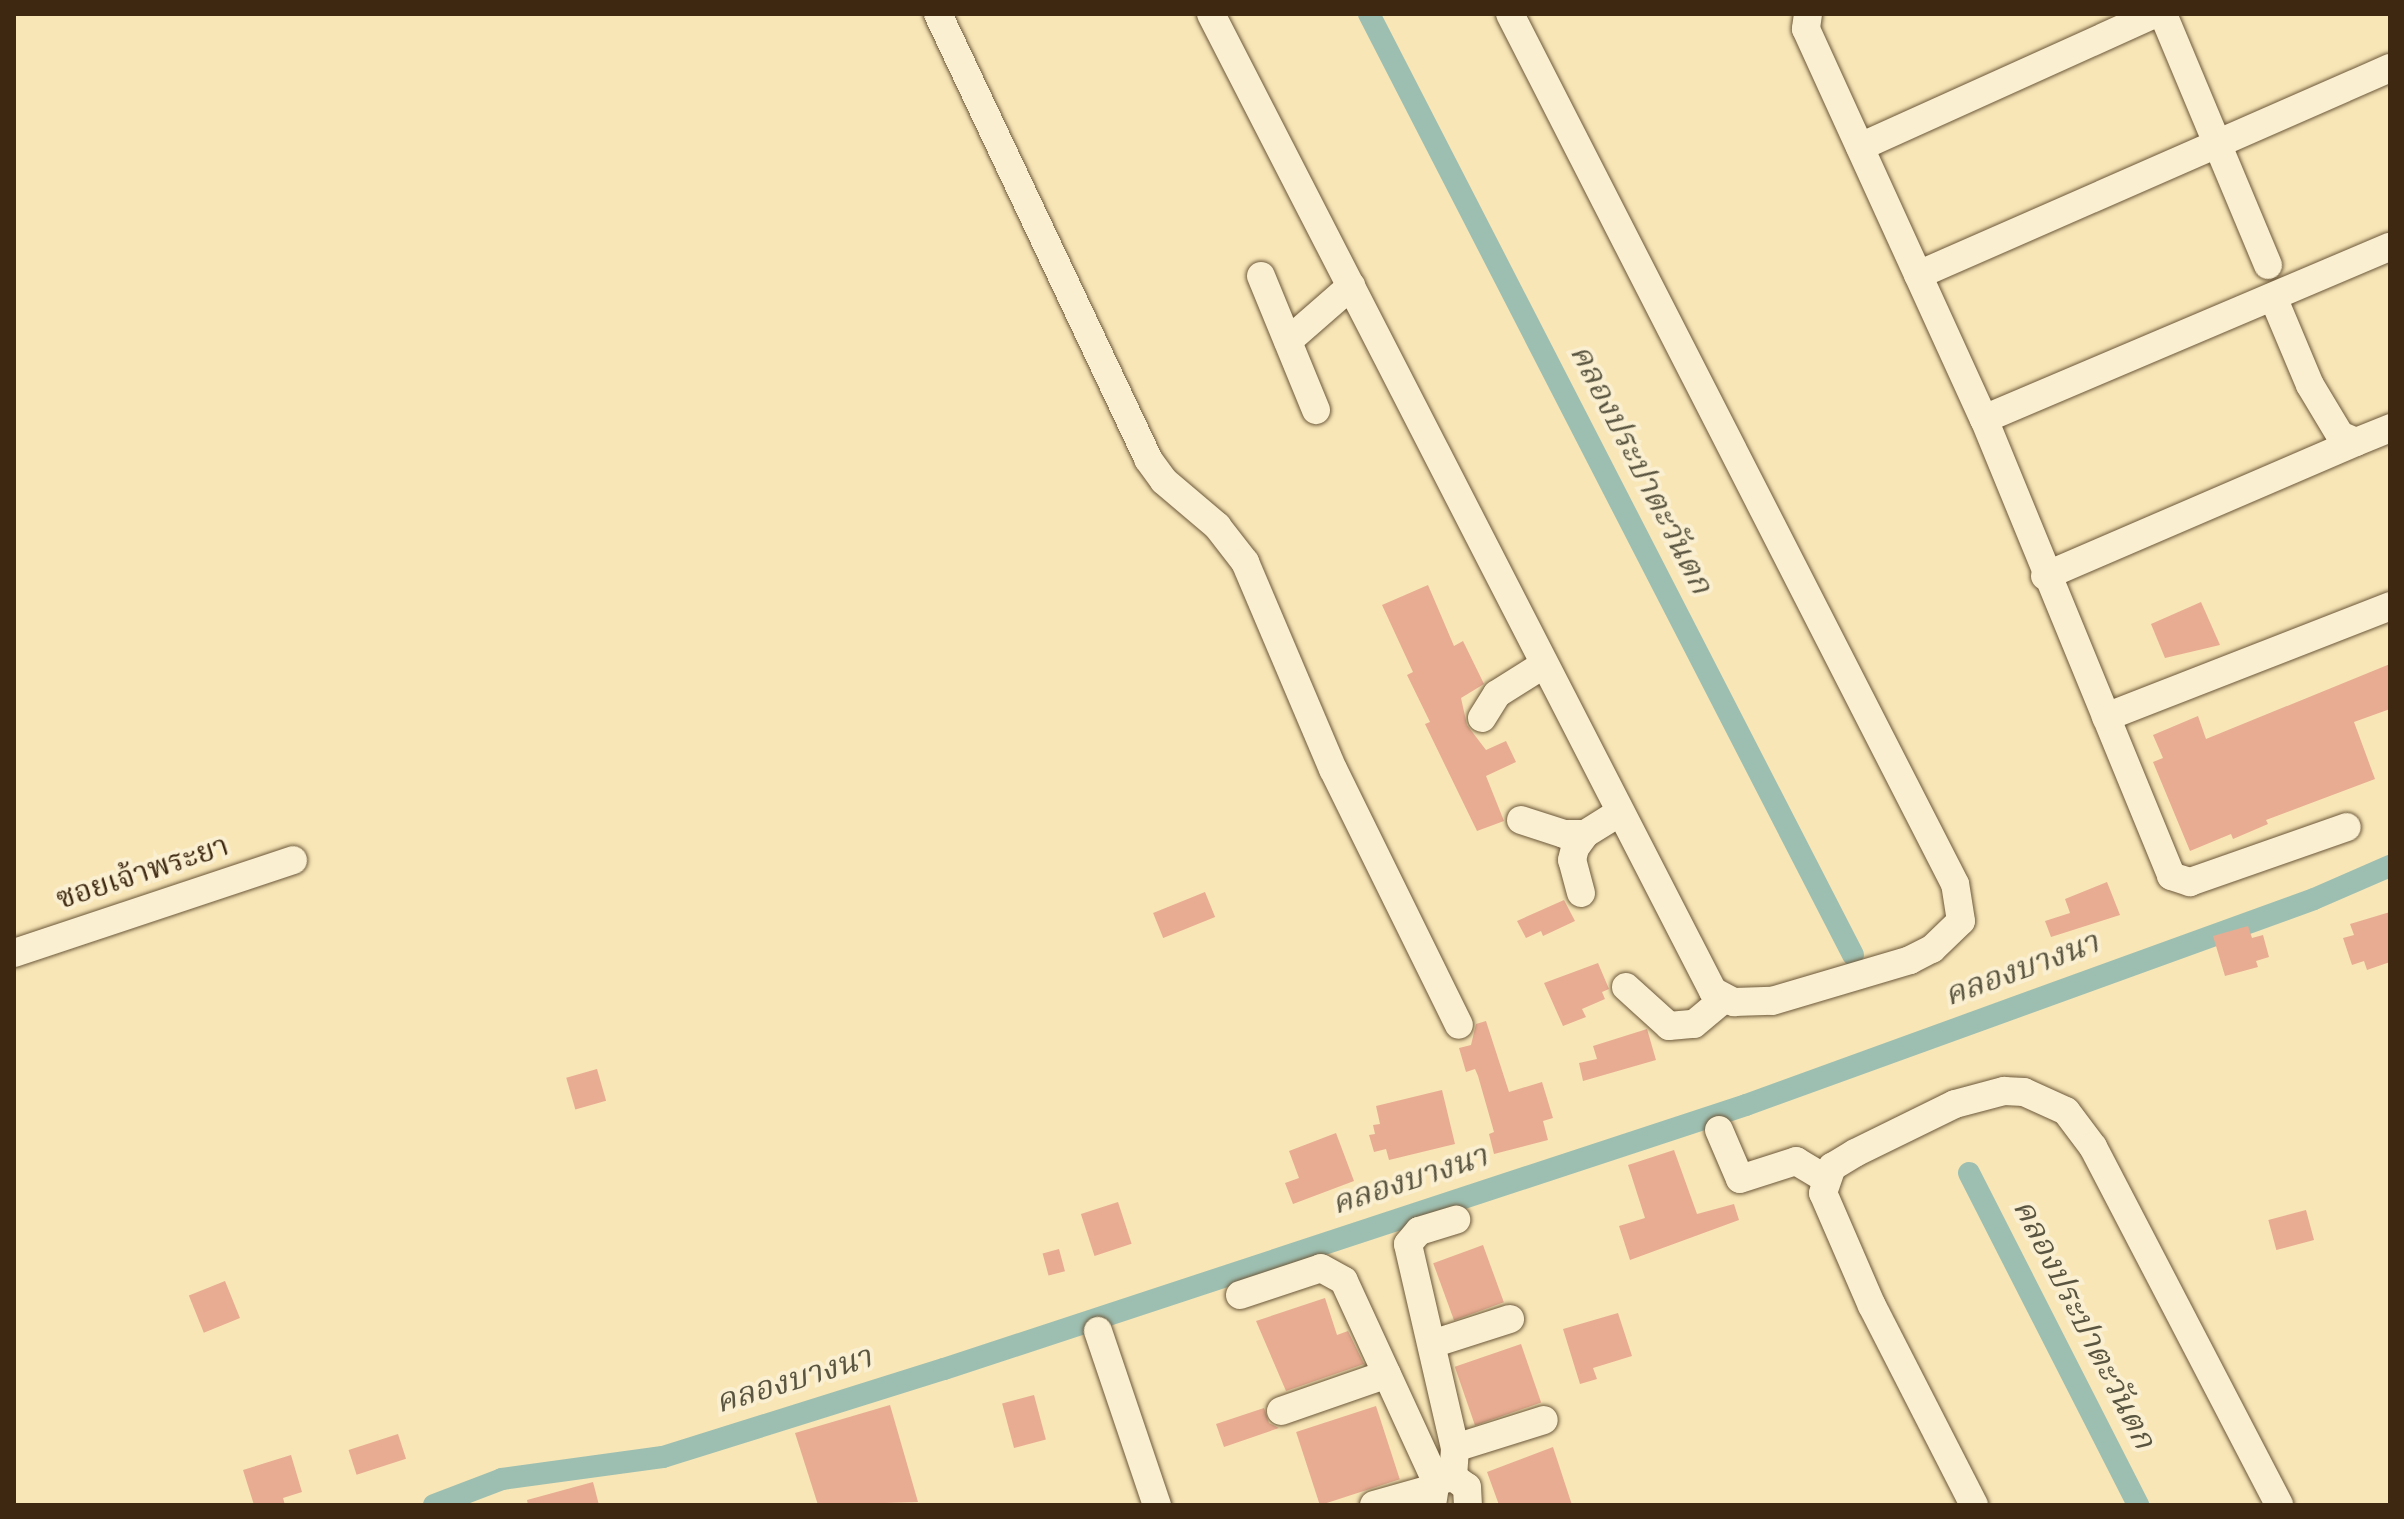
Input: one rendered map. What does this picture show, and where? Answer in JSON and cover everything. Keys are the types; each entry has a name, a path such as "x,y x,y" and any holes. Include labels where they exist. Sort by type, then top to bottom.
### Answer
{"street":[{"path":"938,14 1148,459 1164,481 1217,526 1245,562 1333,769 1459,1025"},
{"path":"1211,14 1619,813 1706,978 1724,999"},
{"path":"1510,14 1959,900 1961,921 1932,949 1910,960 1772,1001 1724,999 1694,1024 1669,1026 1626,987"},
{"path":"1808,14 1806,29 1984,419 2045,576 2165,862 2178,881 2190,882 2347,827"},
{"path":"1860,147 2154,14"},
{"path":"2163,14 2219,140 2268,265"},
{"path":"1918,275 2219,140 2390,68"},
{"path":"1984,419 2390,247"},
{"path":"1261,276 1316,410"},
{"path":"1288,341 1351,286"},
{"path":"2273,297 2310,385 2340,435 2356,442"},
{"path":"2045,576 2390,428"},
{"path":"2106,717 2390,606"},
{"path":"1482,718 1497,694 1543,665"},
{"path":"1521,820 1564,834 1585,834 1619,813"},
{"path":"1581,893 1572,860 1585,834"},
{"name":"ซอยเจ้าพระยา","path":"14,953 293,860"},
{"path":"1974,1505 1837,1233 1823,1193 1824,1178 1855,1153 1978,1097 2024,1092 2066,1111 2093,1147 2279,1505"},
{"path":"1719,1130 1740,1179 1796,1161 1824,1178"},
{"path":"1438,1488 1455,1448 1408,1244 1419,1231 1456,1220"},
{"path":"1240,1295 1313,1270 1335,1272 1354,1296 1438,1488"},
{"path":"1432,1344 1510,1319"},
{"path":"1098,1331 1157,1505"},
{"path":"1281,1411 1387,1374"},
{"path":"1455,1448 1544,1420"},
{"path":"1374,1505 1438,1488 1467,1487 1468,1505"}],"building":[{"path":"1428,585 1454,646 1463,641 1484,684 1461,698 1467,725 1486,750 1506,741 1516,762 1486,776 1504,821 1477,831 1425,724 1430,722 1407,675 1413,672 1382,605"},
{"path":"2201,602 2220,645 2165,658 2151,624"},
{"path":"2390,664 2390,709 2354,722 2375,779 2266,820 2268,824 2233,839 2231,834 2190,851 2153,762 2163,758 2153,735 2198,716 2206,739"},
{"path":"2107,882 2120,915 2051,937 2045,921 2070,913 2065,899"},
{"path":"1205,892 1215,917 1163,938 1153,913"},
{"path":"1564,900 1575,921 1543,936 1541,931 1526,938 1517,921"},
{"path":"2390,912 2390,962 2367,970 2364,961 2352,965 2343,938 2354,935 2350,924"},
{"path":"2248,926 2252,938 2263,935 2269,957 2256,961 2258,967 2225,976 2213,936"},
{"path":"1598,963 1609,989 1602,992 1605,999 1582,1009 1586,1017 1563,1026 1544,983"},
{"path":"1486,1021 1509,1092 1542,1082 1553,1118 1543,1121 1548,1140 1494,1154 1489,1134 1494,1132 1478,1076 1475,1069 1466,1072 1459,1048 1471,1045 1476,1024"},
{"path":"1647,1029 1656,1060 1583,1081 1579,1063 1597,1059 1593,1046"},
{"path":"597,1069 606,1101 575,1110 566,1078"},
{"path":"1442,1090 1455,1144 1389,1160 1386,1149 1374,1152 1369,1135 1375,1134 1373,1125 1380,1124 1376,1106"},
{"path":"1336,1133 1354,1181 1293,1204 1285,1183 1299,1178 1289,1151"},
{"path":"1674,1150 1697,1214 1734,1204 1739,1220 1630,1260 1619,1226 1645,1218 1628,1165"},
{"path":"1118,1202 1132,1244 1095,1256 1081,1214"},
{"path":"2306,1210 2314,1240 2276,1250 2268,1220"},
{"path":"1483,1245 1504,1302 1454,1320 1433,1263"},
{"path":"1059,1249 1065,1271 1049,1276 1043,1253"},
{"path":"225,1281 240,1318 204,1333 189,1296"},
{"path":"1325,1298 1337,1335 1348,1331 1364,1364 1286,1391 1256,1321"},
{"path":"1618,1313 1632,1356 1593,1368 1597,1379 1580,1384 1563,1329"},
{"path":"1521,1344 1541,1403 1475,1425 1455,1367"},
{"path":"1034,1395 1046,1439 1014,1448 1002,1404"},
{"path":"890,1405 918,1502 818,1505 795,1433"},
{"path":"1376,1406 1400,1479 1320,1505 1296,1432"},
{"path":"1264,1408 1269,1423 1279,1428 1224,1447 1216,1424"},
{"path":"398,1434 406,1459 357,1475 349,1450"},
{"path":"1553,1447 1572,1505 1499,1505 1487,1472"},
{"path":"291,1455 302,1492 283,1498 285,1505 254,1505 243,1470"},
{"path":"593,1482 599,1505 528,1505 527,1500"}],"waterway":[{"name":"คลองประปาตะวันตก","path":"1369,14 1853,955"},
{"name":"คลองบางนา","path":"434,1505 502,1479 663,1457 944,1369 1746,1105 2314,899 2390,866"},
{"name":"คลองประปาตะวันตก","path":"1969,1173 2138,1505"}]}
